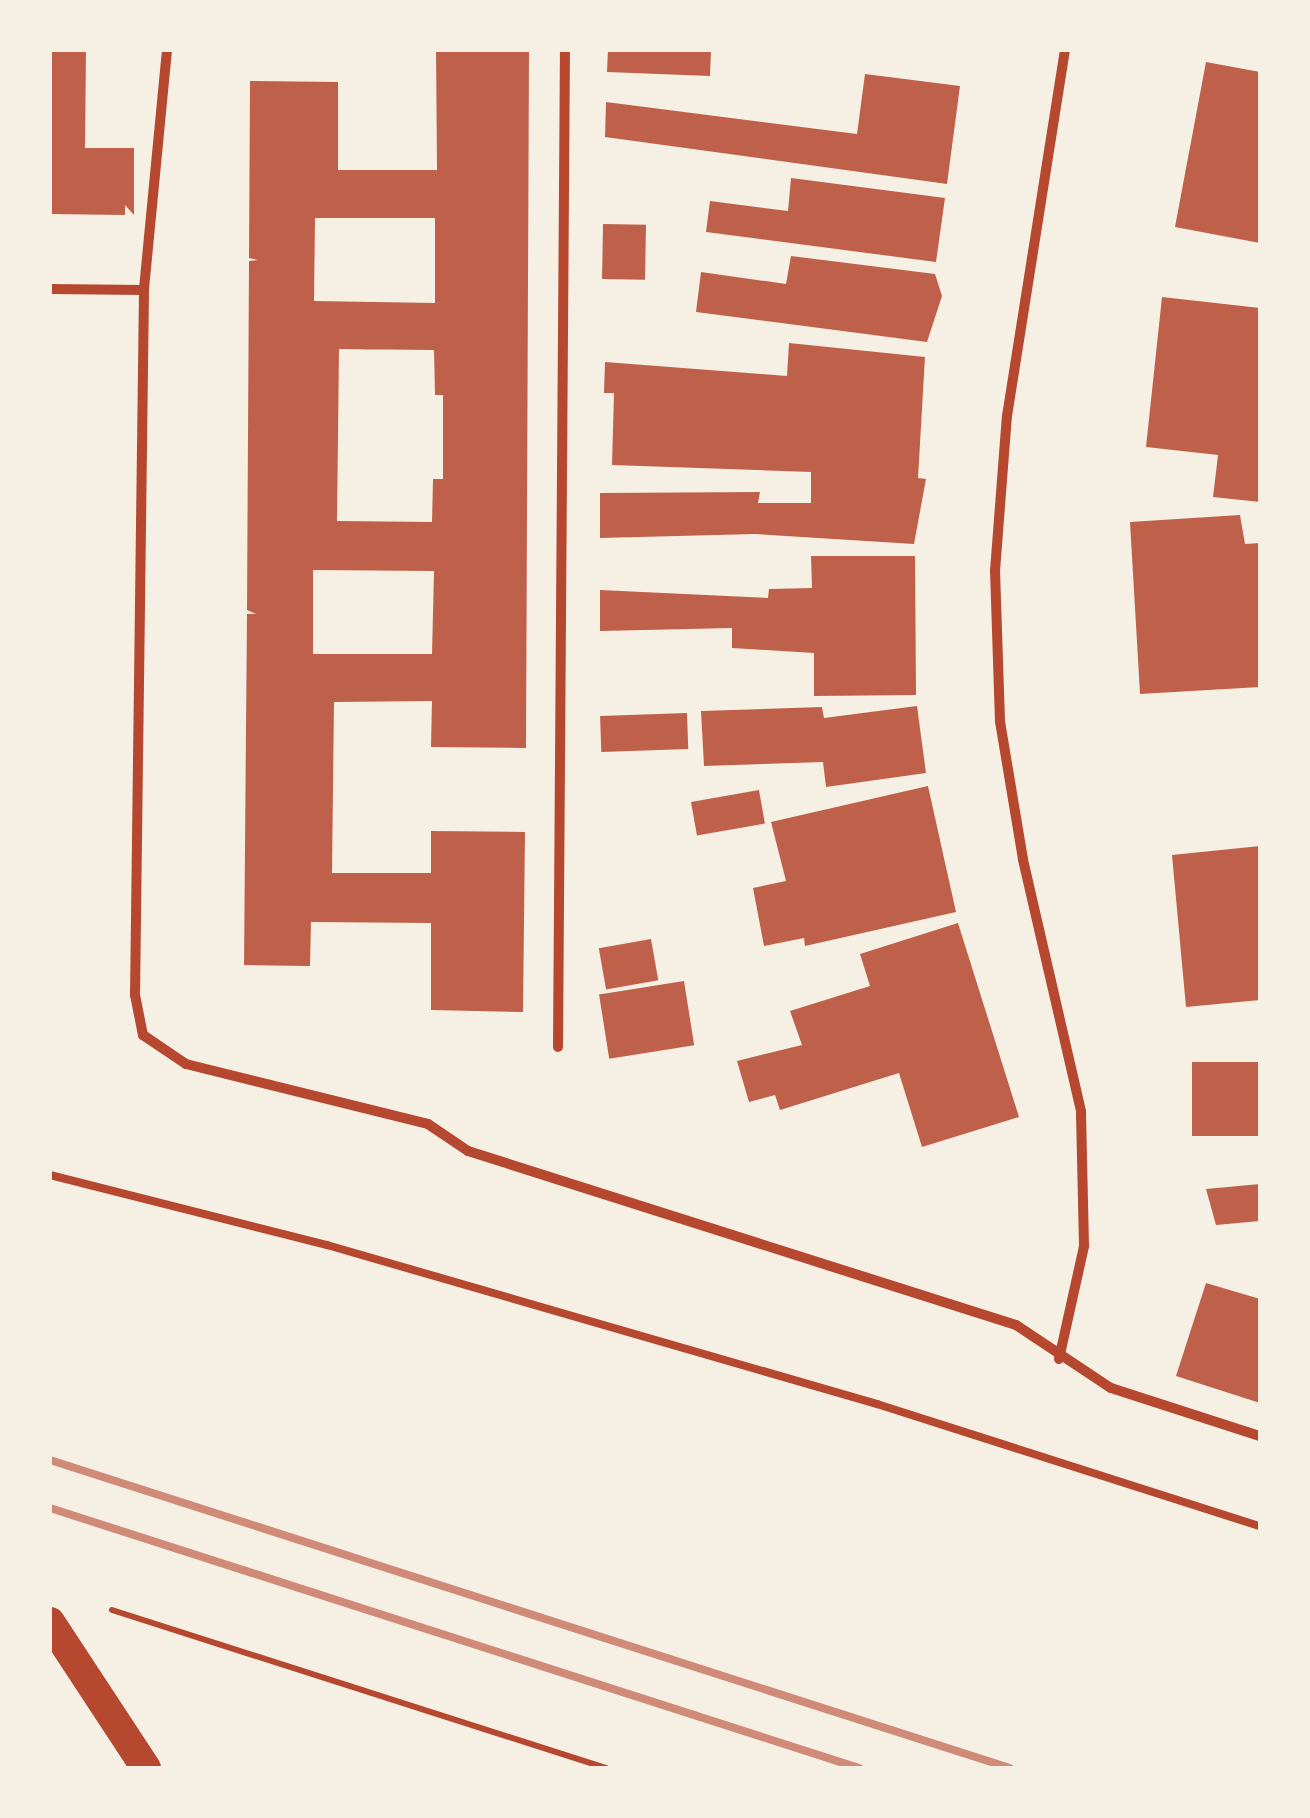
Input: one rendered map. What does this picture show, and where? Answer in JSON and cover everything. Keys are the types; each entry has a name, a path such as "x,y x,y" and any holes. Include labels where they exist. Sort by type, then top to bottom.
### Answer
{"highway":[{"path":"50,1622 146,1768"}],"street":[{"path":"168,50 144,290 135,995 144,1035 186,1064 428,1124 468,1151 1016,1324 1059,1358 1112,1388 1260,1436"},
{"path":"558,1047 565,50"},
{"path":"1059,1358 1084,1246 1081,1112 1023,858 1000,721 996,571 1009,396 1065,50"},
{"path":"50,289 144,290"}],"lane":[{"path":"50,1175 440,1278 877,1404 1260,1526"}],"path":[{"path":"108,1608 606,1768"}],"building":[{"path":"50,50 86,50 85,148 134,148 134,215 125,205 125,215 50,214"},
{"path":"436,50 529,50 526,748 431,747 432,701 334,702 332,873 431,873 431,831 525,832 523,1012 431,1010 431,923 311,922 310,966 244,965 247,614 256,614 247,610 249,261 258,260 249,258 250,81 338,82 338,170 437,170","holes":["315,218 435,218 435,303 314,301","339,349 434,350 435,395 443,395 443,479 433,479 432,522 337,521","313,570 434,571 432,654 313,654"]},
{"path":"608,50 711,50 710,76 607,72"},
{"path":"1206,62 1260,72 1260,243 1175,227"},
{"path":"865,74 960,86 947,184 605,137 606,102 857,134"},
{"path":"791,178 945,198 936,262 706,232 710,201 788,211"},
{"path":"603,224 646,225 645,280 602,279"},
{"path":"791,256 935,274 942,296 927,342 696,312 701,272 786,284"},
{"path":"1162,297 1260,308 1260,502 1213,497 1218,455 1146,447"},
{"path":"789,343 925,357 918,478 926,479 914,544 755,534 600,538 600,493 760,492 758,503 811,503 811,472 612,465 614,393 604,393 605,362 787,376"},
{"path":"1240,515 1245,544 1260,543 1260,687 1140,694 1130,522"},
{"path":"811,556 915,556 916,695 814,696 814,653 732,648 732,628 600,631 600,590 768,598 769,589 812,588"},
{"path":"917,706 926,773 826,787 823,762 704,766 701,711 822,707 824,718"},
{"path":"687,713 688,749 601,752 600,716"},
{"path":"928,786 956,912 805,946 804,938 764,946 753,888 786,881 771,822"},
{"path":"759,790 765,823 697,835 691,802"},
{"path":"1260,846 1260,1000 1186,1007 1172,855"},
{"path":"958,923 1019,1117 922,1147 899,1073 780,1110 775,1095 749,1102 737,1061 802,1045 790,1011 870,986 860,954"},
{"path":"651,939 658,980 606,990 599,948"},
{"path":"684,981 694,1045 609,1059 599,994"},
{"path":"1192,1062 1260,1062 1260,1136 1192,1136"},
{"path":"1260,1184 1260,1221 1216,1225 1206,1189"},
{"path":"1206,1283 1260,1299 1260,1403 1176,1376"}],"railway":[{"path":"50,1460 1010,1768"},
{"path":"50,1508 859,1768"}]}
